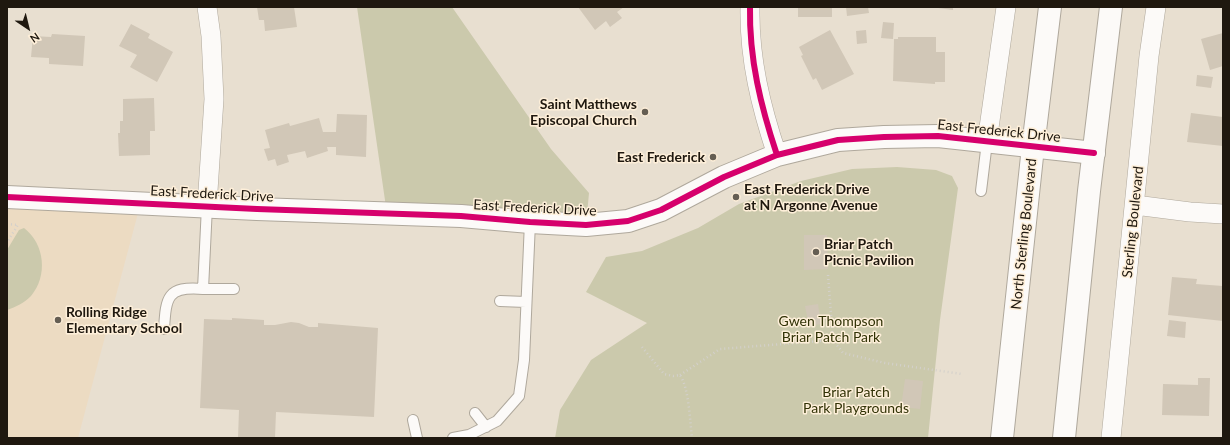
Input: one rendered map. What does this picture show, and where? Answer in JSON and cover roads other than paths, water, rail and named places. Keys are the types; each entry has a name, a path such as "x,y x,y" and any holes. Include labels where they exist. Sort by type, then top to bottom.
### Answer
{"street":[{"path":"207,7 211,36 214,99 207,206"},
{"path":"750,7 753,58 759,96 777,155"},
{"path":"987,142 1006,7"},
{"name":"North Sterling Boulevard","path":"1002,438 1033,147 1050,7"},
{"path":"1064,438 1111,7"},
{"name":"Sterling Boulevard","path":"1111,438 1156,7"},
{"name":"East Frederick Drive","path":"7,196 461,216 586,225 628,222 661,210 724,177 777,155 838,140 938,136 1094,153"},
{"path":"1135,205 1190,212 1223,214"}],"lane":[{"path":"981,191 987,142"},
{"path":"203,289 207,206"},
{"path":"453,438 469,435 497,421 519,396 525,345 530,222"},
{"path":"164,329 166,306 172,294 180,289 234,289"},
{"path":"500,301 526,302"},
{"path":"475,413 486,427"},
{"path":"413,420 417,438"}],"place":[{"name":"Saint Matthews Episcopal Church","path":"645,112"},
{"name":"East Frederick","path":"713,157"},
{"name":"East Frederick Drive at N Argonne Avenue","path":"736,197"},
{"name":"Briar Patch Picnic Pavilion","path":"816,252"},
{"name":"Rolling Ridge Elementary School","path":"58,320"}],"park label":[{"name":"Gwen Thompson Briar Patch Park","path":"831,330"},
{"name":"Briar Patch Park Playgrounds","path":"856,400"}]}
